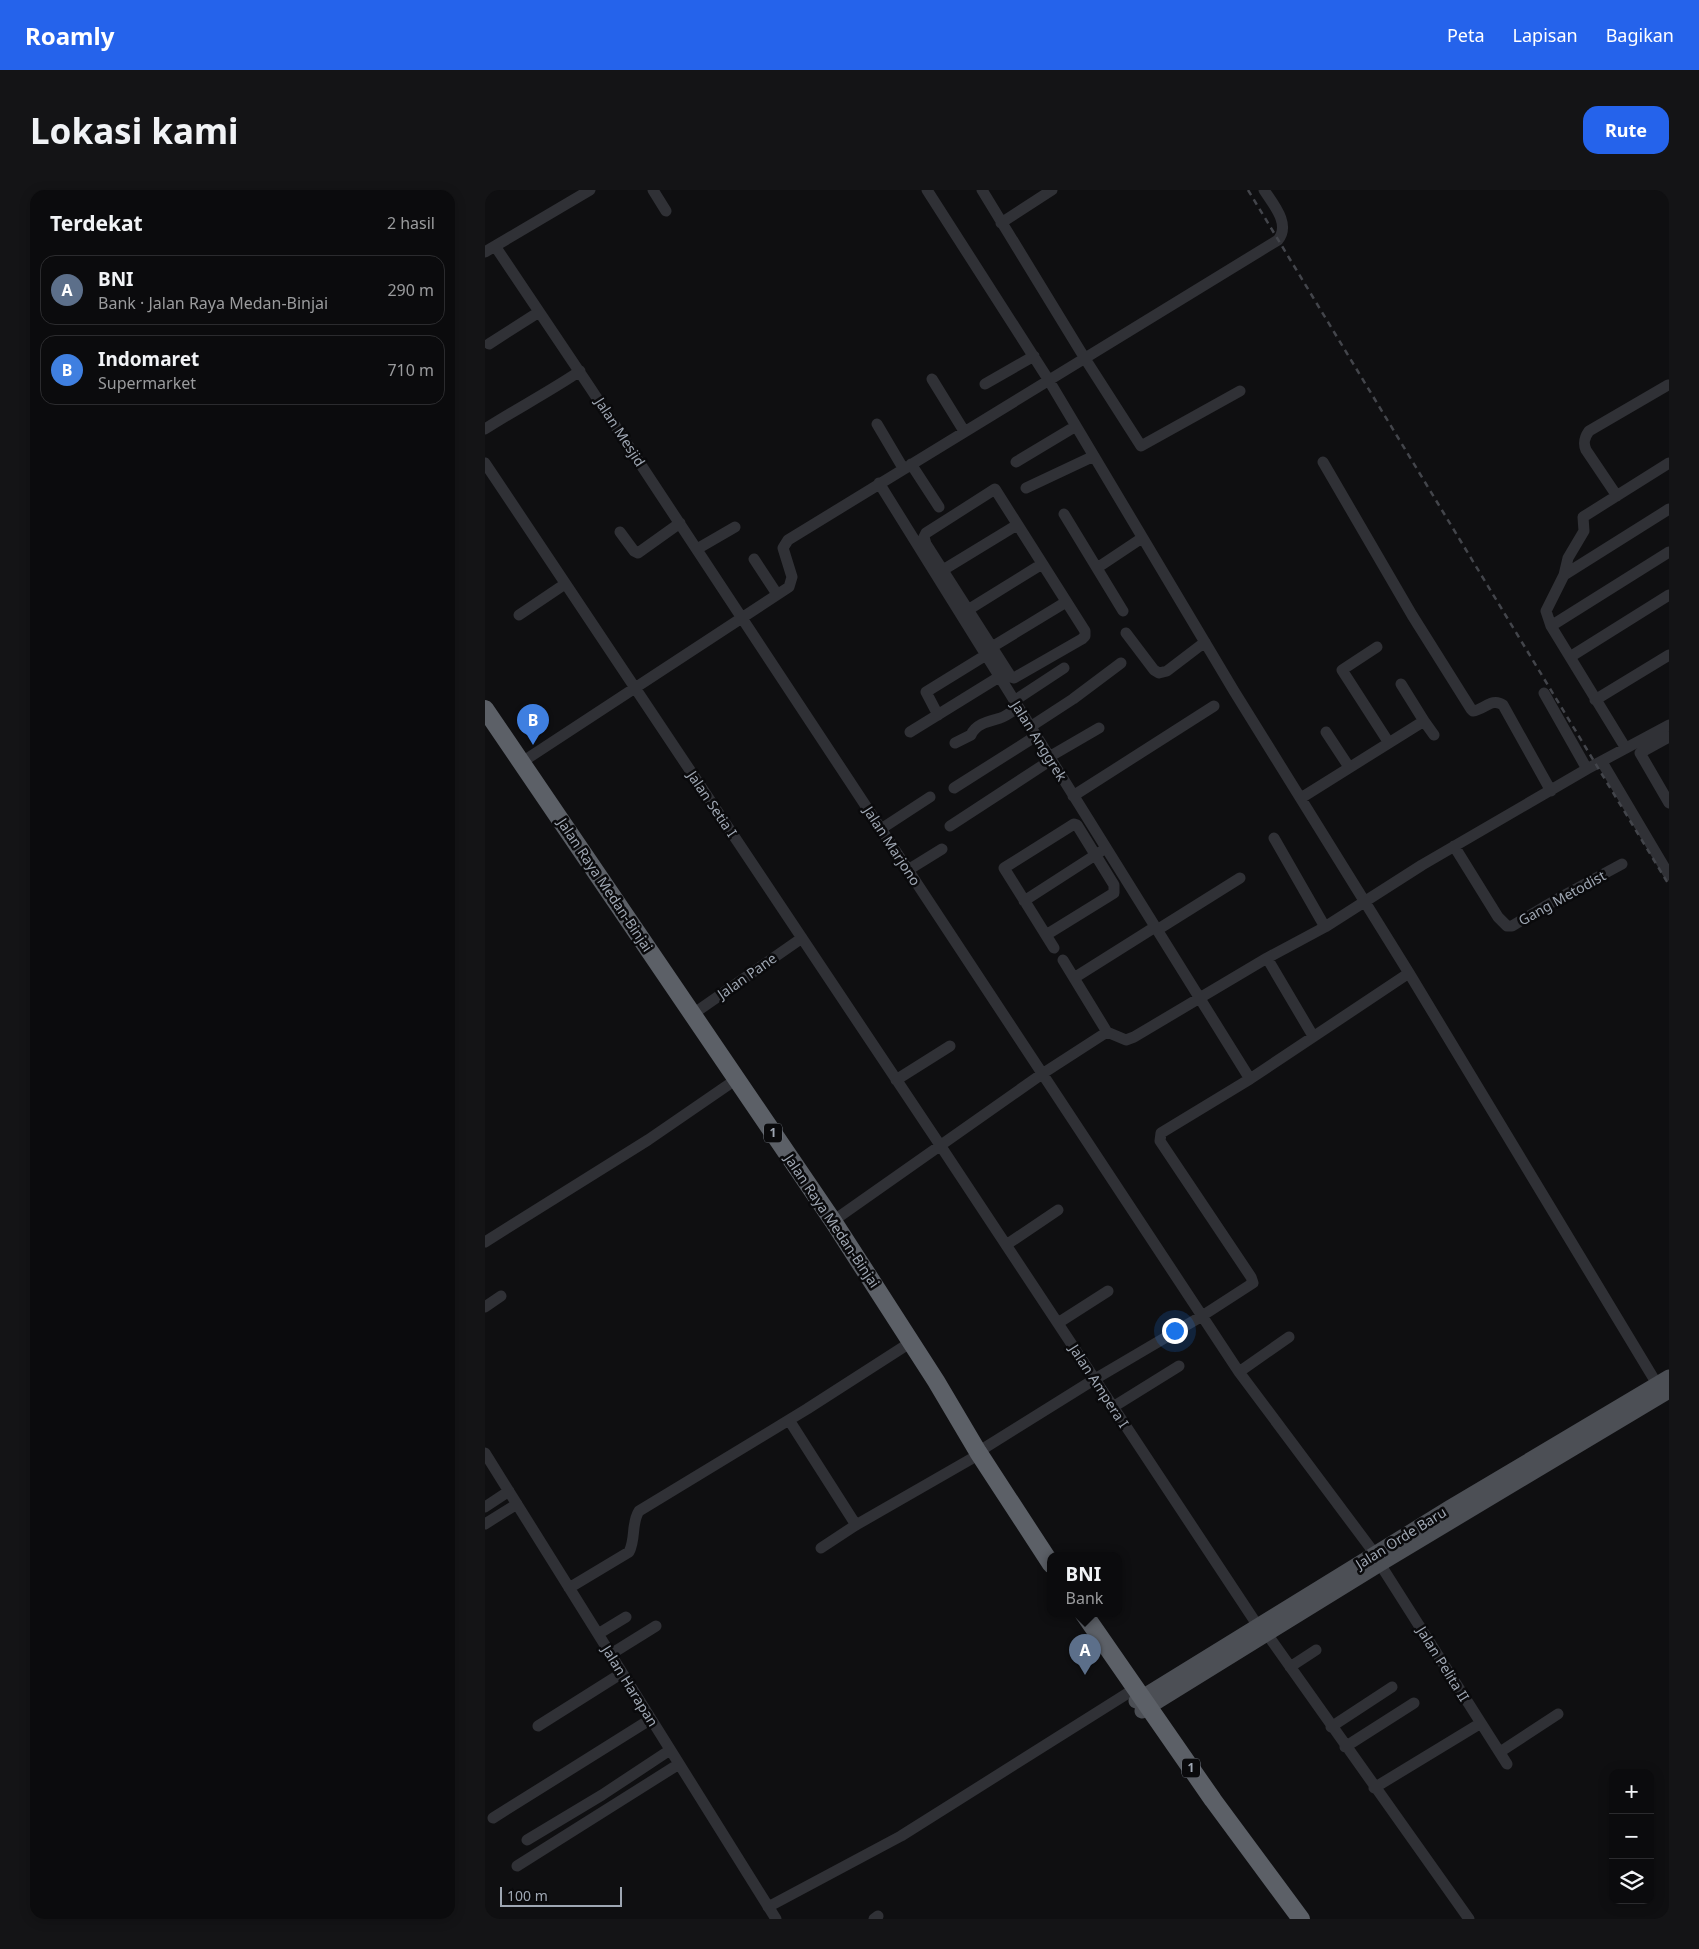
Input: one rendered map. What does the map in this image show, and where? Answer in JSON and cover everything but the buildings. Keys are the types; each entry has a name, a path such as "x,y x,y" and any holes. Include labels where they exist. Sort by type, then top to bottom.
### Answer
{"highway":[{"name":"Jalan Raya Medan-Binjai","path":"485,710 693,1014 1047,1572"},
{"name":"Jalan Raya Medan-Binjai","path":"485,726 728,1085 764,1128 833,1221 936,1381 975,1456 1047,1558"},
{"name":"1","path":"1078,1617 1301,1919"},
{"name":"1","path":"1086,1617 1234,1845 1288,1919"}],"main road":[{"name":"Jalan Orde Baru","path":"1139,1699 1262,1630 1452,1513 1666,1389"}],"street":[{"path":"490,249 589,190"},
{"path":"653,190 666,211"},
{"path":"927,190 1048,379 1142,538 1364,902 1666,1389"},
{"path":"981,190 1141,446 1240,391"},
{"path":"1001,223 1052,190"},
{"path":"522,762 789,587 792,578 783,548 788,540 1048,379 1278,240 1283,224 1264,190"},
{"name":"Jalan Mesjid","path":"490,249 539,312 580,371 742,619"},
{"path":"489,344 539,312"},
{"path":"985,384 1033,356"},
{"path":"485,429 523,404 544,395 580,371"},
{"path":"932,380 964,431"},
{"path":"1617,496 1584,445 1586,436 1589,431 1668,385"},
{"path":"877,424 939,508"},
{"path":"1016,462 1076,426"},
{"path":"1026,488 1093,456"},
{"path":"1323,462 1412,615 1471,709 1477,711 1494,702 1503,704 1551,791"},
{"name":"Jalan Setia I","path":"485,463 940,1145"},
{"path":"1625,747 1551,626 1546,611 1564,575 1568,558 1584,531 1583,517 1669,463"},
{"name":"Jalan Anggrek","path":"879,483 989,651 999,677 1073,796 1101,852 1156,929 1250,1079"},
{"path":"989,651 1011,677 1014,678 1082,639 1085,636 1085,632 1017,524 995,490 992,490 926,533 924,537 926,544 943,570 964,612 1042,564"},
{"path":"1564,575 1669,509"},
{"path":"1064,514 1123,610"},
{"path":"620,532 634,551 637,552 680,523"},
{"path":"943,570 1017,524"},
{"path":"697,550 735,527"},
{"path":"1097,568 1142,538"},
{"path":"1551,626 1669,552"},
{"path":"755,559 777,594"},
{"path":"519,615 565,584"},
{"path":"1570,657 1669,595"},
{"path":"937,715 926,692 1066,602"},
{"name":"Jalan Marjono","path":"742,619 1202,1316"},
{"path":"1126,633 1154,670 1159,673 1167,671 1205,642"},
{"path":"1377,647 1342,670 1389,743"},
{"path":"1595,700 1669,655"},
{"path":"954,788 1033,731 1121,663"},
{"path":"955,743 971,735 973,730 988,721 997,719 1064,668"},
{"path":"910,732 999,677"},
{"path":"1401,684 1434,735"},
{"path":"1544,693 1587,769"},
{"path":"1073,796 1214,706"},
{"path":"1301,798 1424,720"},
{"path":"1063,960 1107,1032 1127,1040 1267,958 1325,927 1455,846 1587,769 1669,725"},
{"path":"950,826 1099,728"},
{"path":"1326,732 1349,767"},
{"path":"1669,737 1640,753 1669,803"},
{"path":"1602,762 1669,875"},
{"path":"881,828 930,796"},
{"path":"1046,935 1114,894 1114,885 1101,852 1074,824 1004,868 1054,948"},
{"path":"1274,838 1325,927"},
{"name":"Gang Metodist","path":"1455,846 1498,917 1507,926 1512,926 1622,864"},
{"path":"908,870 942,850"},
{"path":"1024,901 1101,852"},
{"path":"1074,978 1240,878"},
{"name":"Jalan Pane","path":"693,1014 802,938"},
{"path":"1267,958 1313,1036"},
{"path":"821,1548 856,1525 975,1456 1095,1379 1202,1316 1253,1283 1251,1277 1160,1141 1161,1133 1250,1079 1409,973"},
{"path":"833,1221 1042,1074 1107,1032"},
{"path":"896,1080 950,1046"},
{"path":"485,1242 648,1140 728,1085"},
{"name":"Jalan Ampera I","path":"940,1145 1262,1630 1469,1919"},
{"path":"1006,1245 1058,1210"},
{"path":"1057,1323 1109,1291"},
{"path":"485,1307 501,1296"},
{"name":"Jalan Pelita II","path":"1202,1316 1239,1372 1378,1559 1507,1764"},
{"path":"1239,1372 1289,1337"},
{"path":"569,1588 629,1552 633,1545 635,1516 639,1510 789,1420 905,1346"},
{"path":"1113,1407 1179,1366"},
{"path":"789,1420 856,1525"},
{"name":"Jalan Harapan","path":"485,1453 776,1919"},
{"path":"485,1506 509,1492"},
{"path":"485,1524 517,1504"},
{"path":"598,1634 626,1617"},
{"path":"611,1654 655,1626"},
{"path":"1290,1668 1316,1650"},
{"path":"538,1726 622,1673"},
{"path":"1331,1727 1392,1687"},
{"path":"768,1907 901,1836 1139,1699"},
{"path":"1345,1747 1414,1703"},
{"path":"1500,1752 1558,1714"},
{"path":"493,1818 651,1719"},
{"path":"1374,1788 1481,1723"},
{"path":"527,1840 602,1795 670,1750"},
{"path":"517,1866 679,1764"},
{"path":"758,1891 786,1899"}],"railway":[{"path":"1248,190 1669,885"}],"place":[{"name":"Indomaret","path":"533,745"},
{"name":"BNI","path":"1085,1675"}]}
